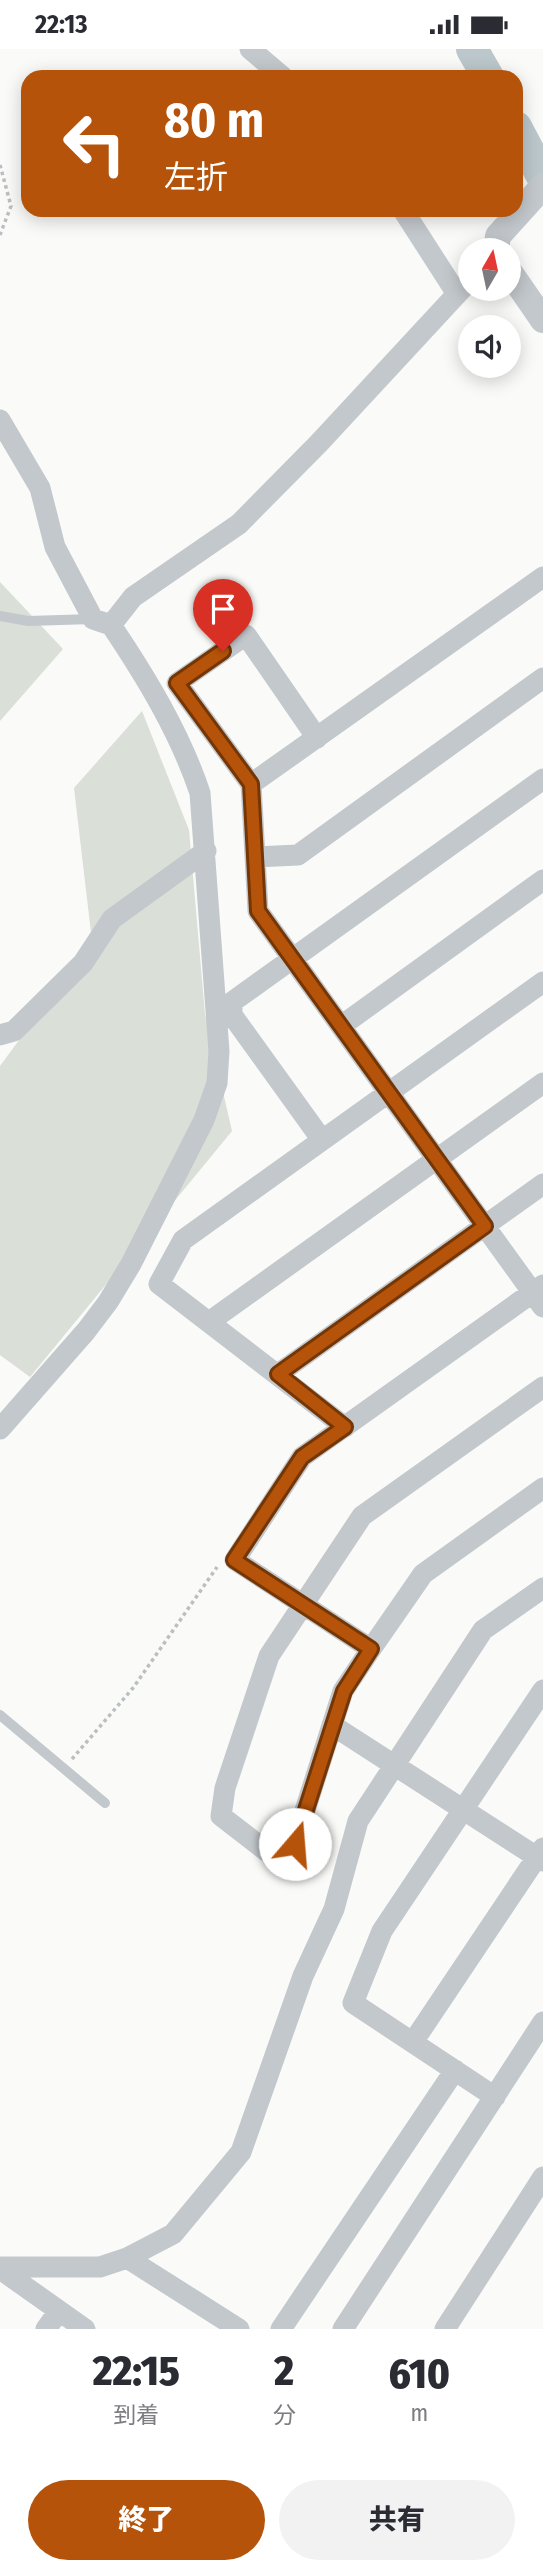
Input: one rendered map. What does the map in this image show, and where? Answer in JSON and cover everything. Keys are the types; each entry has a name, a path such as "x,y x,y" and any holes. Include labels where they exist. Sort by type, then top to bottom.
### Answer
{"street":[{"path":"250,49 275,70"},
{"path":"523,209 543,186"},
{"path":"409,217 458,279"},
{"path":"498,238 516,217"},
{"path":"522,290 543,320"},
{"path":"102,622 133,597 239,524 319,443 458,292"},
{"path":"0,420 40,488 55,547 102,622 138,664 189,761 200,793 219,1051 217,1083 204,1120 153,1223 108,1302 0,1429"},
{"path":"251,784 543,577"},
{"path":"317,738 246,635 177,683 251,784 258,911 485,1226 540,1295 302,1457 234,1560 371,1649"},
{"path":"255,857 298,855 543,678"},
{"path":"323,1140 232,1014 232,1002 543,779"},
{"path":"0,1034 14,1031 83,963 112,919 206,851"},
{"path":"341,1026 543,880"},
{"path":"345,1427 159,1285 183,1240 543,982"},
{"path":"209,1322 543,1083"},
{"path":"278,1374 543,1184"},
{"path":"543,1387 362,1516 269,1656 225,1789 221,1816 287,1867 344,1691 371,1649 423,1574 543,1488"},
{"path":"0,2268 100,2267 127,2258 173,2234 241,2152 303,1976 334,1909 358,1821 483,1630 543,1588"},
{"path":"495,2097 353,2003 382,1931 543,1691"},
{"path":"332,1725 541,1856 413,2042"},
{"path":"343,2329 543,2022"},
{"path":"281,2329 455,2070"},
{"path":"445,2329 543,2177"},
{"path":"127,2258 239,2329"},
{"path":"0,2268 85,2329"},
{"path":"46,2329 59,2311"}],"lane":[{"path":"0,616 28,621 102,622"},
{"path":"0,1715 106,1803"}],"path":[{"path":"0,165 11,206 0,235"},
{"path":"64,1768 133,1688 225,1555 234,1560"}],"shaded area":[{"path":"0,582 63,649 0,721"},
{"path":"142,711 189,830 205,1014 232,1131 30,1377 0,1355 0,1066 92,941 74,788"}],"waterway":[{"path":"472,49 484,70"},
{"path":"523,140 543,178"}],"route":[{"path":"223,651 177,683 251,784 258,911 485,1226 278,1374 345,1427 302,1457 234,1560 371,1649 344,1691 295,1844"}]}
